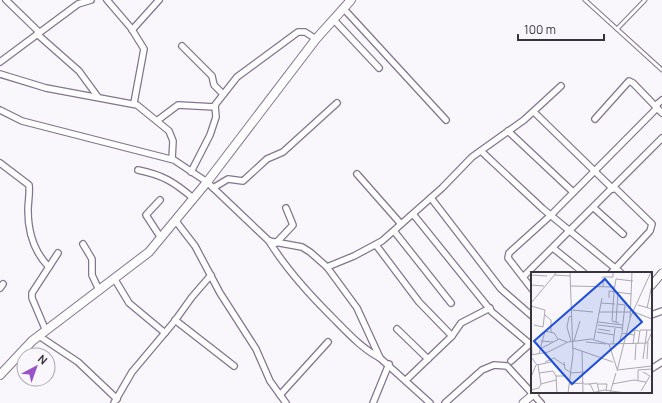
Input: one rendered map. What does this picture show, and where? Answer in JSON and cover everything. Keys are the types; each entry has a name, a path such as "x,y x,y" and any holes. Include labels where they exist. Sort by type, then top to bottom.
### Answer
{"main road":[{"path":"0,375 39,336 149,252 206,182 316,39 351,0"}],"street":[{"path":"6,0 38,33 79,71 98,97"},
{"path":"0,62 78,4 91,0"},
{"path":"107,0 132,30 144,52 134,103"},
{"path":"132,30 159,0"},
{"path":"344,9 446,120"},
{"path":"334,20 379,68"},
{"path":"191,172 210,135 217,115 215,107 240,76 298,32 304,32 316,39"},
{"path":"182,46 212,76 214,85 224,94"},
{"path":"0,74 46,88 134,103 165,125 172,135 172,159"},
{"path":"595,119 629,81 633,83 662,113"},
{"path":"327,267 376,245 431,198 481,151 534,112 561,86"},
{"path":"531,288 508,258 508,254 551,215 662,100"},
{"path":"213,188 228,178 243,181 266,159 282,152 337,103"},
{"path":"158,120 178,105 215,107"},
{"path":"0,110 22,121 172,159 206,182 269,241 286,267 305,290 368,351 389,364 430,403"},
{"path":"534,112 594,171 652,224 650,231 612,272"},
{"path":"508,131 573,192"},
{"path":"523,277 614,188 662,138"},
{"path":"481,151 551,215 620,272"},
{"path":"0,164 29,185 28,211 31,234 36,251 49,267"},
{"path":"138,170 159,174 177,184 193,198"},
{"path":"357,174 401,224"},
{"path":"431,198 501,290 531,315"},
{"path":"160,200 146,215 161,238"},
{"path":"276,243 292,225 286,208"},
{"path":"594,208 623,234"},
{"path":"413,214 490,308 531,343 511,361"},
{"path":"175,220 195,246 256,349 270,381 286,403"},
{"path":"394,230 451,303"},
{"path":"269,241 302,247 327,267 357,308 380,358"},
{"path":"83,244 92,259 92,275 99,290"},
{"path":"376,245 422,306 452,336"},
{"path":"553,248 583,272"},
{"path":"46,331 32,295 58,253"},
{"path":"652,285 662,273"},
{"path":"39,336 78,362 116,401 132,372 211,275"},
{"path":"114,278 129,303 165,333"},
{"path":"406,380 452,336 461,323 490,308"},
{"path":"652,315 662,311"},
{"path":"175,320 234,366"},
{"path":"397,329 428,359"},
{"path":"280,395 328,342"},
{"path":"652,367 662,362"},
{"path":"373,403 389,364"},
{"path":"445,403 482,370 494,365 507,366 531,389"},
{"path":"523,403 535,393 541,403"}],"lane":[{"path":"585,0 662,70"},
{"path":"617,29 645,0"}]}
